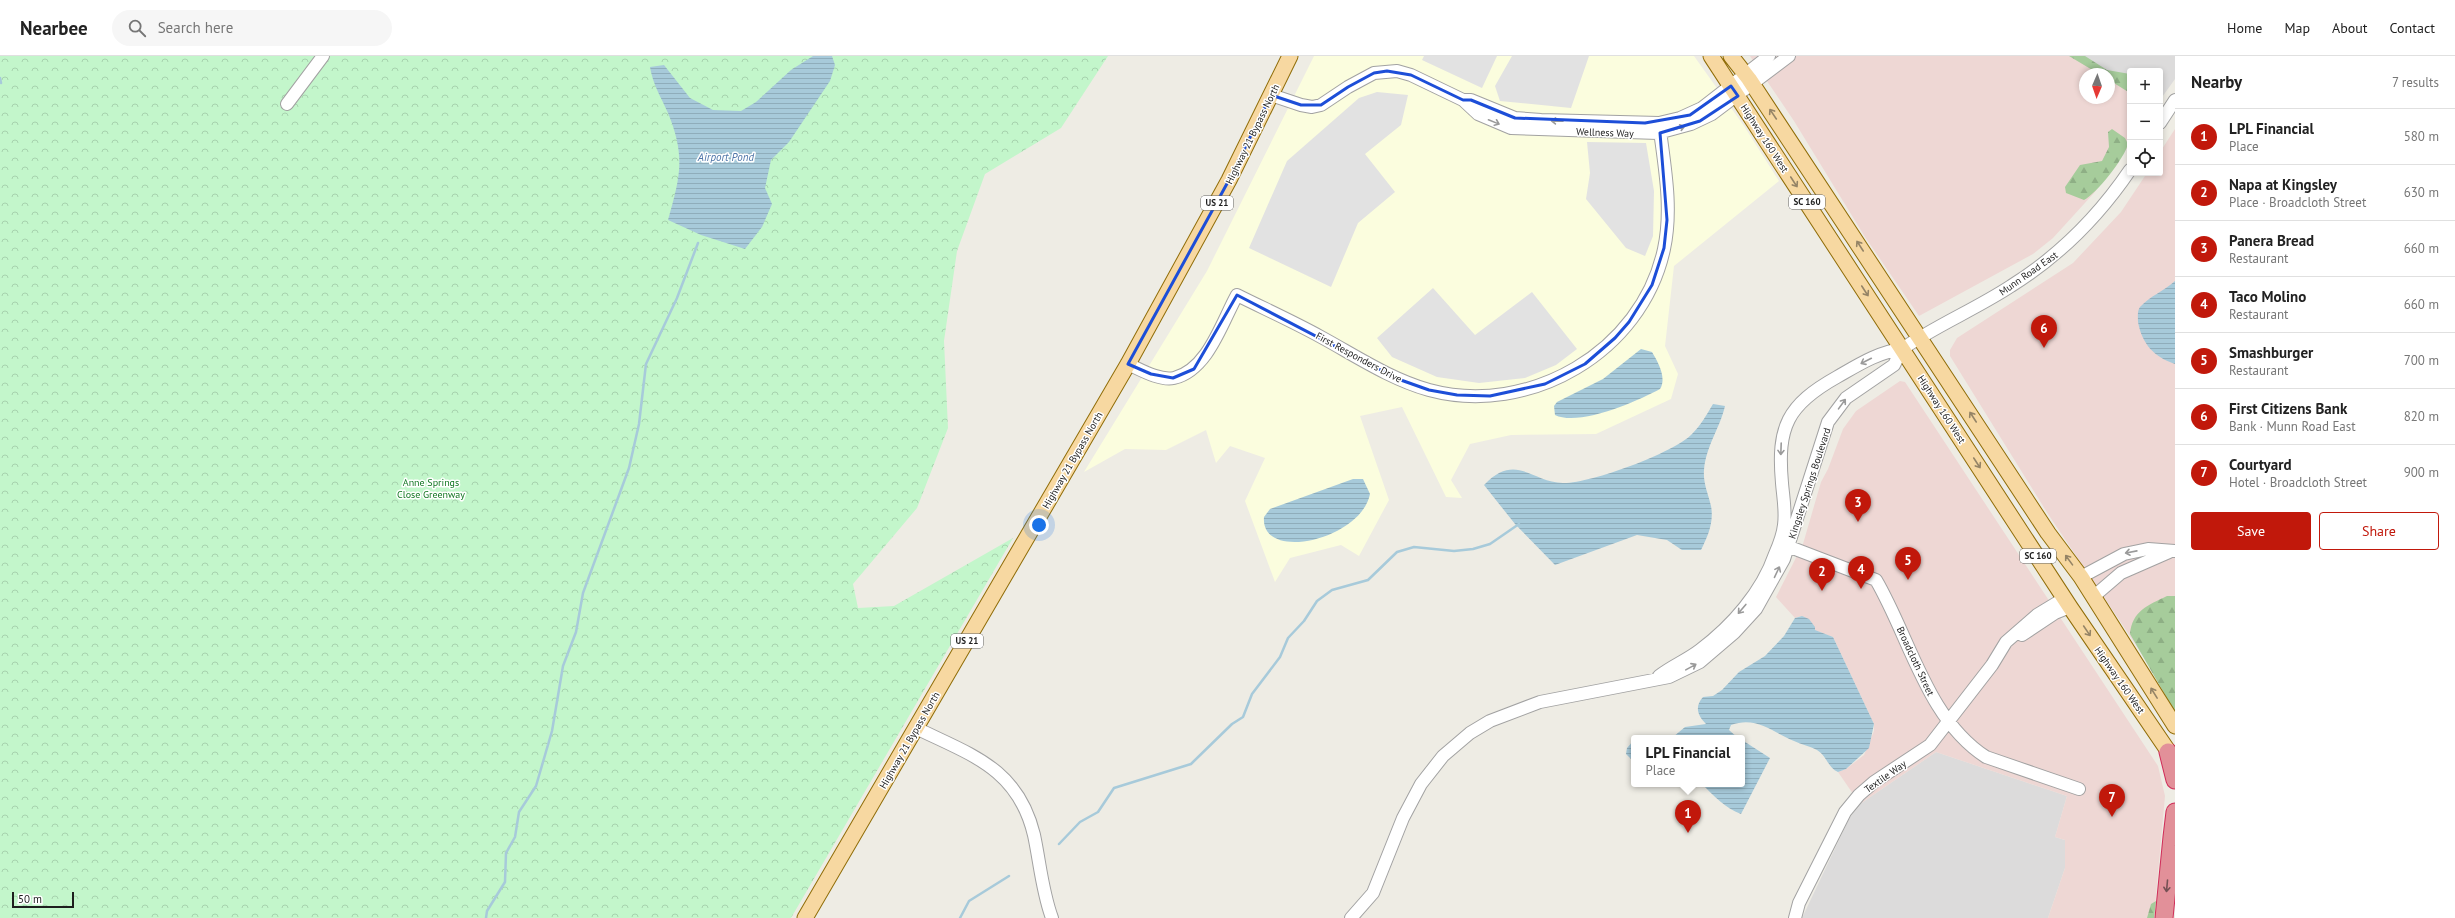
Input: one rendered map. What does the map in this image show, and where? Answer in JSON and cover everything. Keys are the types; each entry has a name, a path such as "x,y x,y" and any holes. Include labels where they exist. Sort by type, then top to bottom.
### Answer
{"highway":[{"path":"2172,757 2175,780"},
{"path":"2164,918 2175,812"}],"main road":[{"name":"Highway 21 Bypass North","path":"804,918 1128,364 1229,180 1290,56"},
{"name":"Highway 160 West","path":"1711,56 1741,85 1920,337 2048,533 2081,577 2175,726"},
{"name":"Highway 160 West","path":"1731,56 1741,85 1902,349 2068,603 2172,757"}],"street":[{"path":"288,104 323,56"},
{"path":"1741,85 1769,56"},
{"path":"1741,85 1790,56"},
{"name":"Wellness Way","path":"1271,95 1312,107 1321,105 1348,87 1374,73 1387,71 1411,75 1463,100 1471,100 1515,118 1541,125 1659,128 1690,114 1741,85"},
{"path":"2163,118 2175,100"},
{"name":"First Responders Drive","path":"1128,364 1151,374 1173,378 1194,369 1208,350 1237,295 1319,336 1377,368 1430,390 1457,395 1490,396 1531,389 1560,378 1585,364 1624,328 1643,302 1657,272 1666,234 1668,205 1659,128"},
{"name":"Munn Road East","path":"1902,349 1920,337 2011,286 2045,263 2089,223 2127,174"},
{"name":"Kingsley Springs Boulevard","path":"1784,545 1781,440 1794,410 1803,400 1821,386 1848,370 1885,351 1902,349"},
{"name":"Kingsley Springs Boulevard","path":"1351,918 1373,893 1403,818 1421,784 1443,756 1465,736 1490,721 1533,704 1624,688 1655,679 1669,677 1700,662 1734,633 1756,609 1764,596 1828,422 1846,398 1894,365 1902,349"},
{"name":"Broadcloth Street","path":"1784,545 1876,580 1935,702 1964,739 1986,756 2079,789"},
{"path":"2081,577 2124,554 2148,549 2172,551"},
{"path":"2093,597 2121,573 2172,551"},
{"name":"Textile Way","path":"1795,918 1808,885 1845,812 1854,801 1874,782 1930,745 2001,652 2006,642 2019,628 2037,615 2068,603"},
{"path":"916,728 983,761 1002,774 1013,787 1026,807 1052,918"}],"highlighted area":[{"path":"1387,71 1411,75 1463,100 1471,100 1515,118 1645,123 1690,115 1731,86 1738,96 1700,121 1660,133 1667,220 1664,248 1652,285 1629,322 1615,338 1585,364 1545,384 1490,396 1457,395 1429,390 1398,379 1237,295 1194,369 1173,378 1151,374 1128,364 1229,180 1271,95 1301,105 1321,105 1348,87 1374,73"}],"shaded area":[{"path":"1314,56 1694,56 1744,126 1779,181 1674,266 1665,346 1678,374 1671,399 1596,434 1511,435 1470,444 1451,480 1462,498 1446,497 1402,407 1360,416 1389,500 1359,556 1341,545 1290,558 1275,582 1245,501 1265,458 1230,446 1216,463 1206,430 1166,450 1125,449 1084,472 1207,271"},
{"path":"1424,56 1497,56 1482,88 1422,60"},
{"path":"1512,56 1589,56 1571,108 1500,101 1495,86"},
{"path":"1750,56 2082,56 2101,68 2079,68 2079,104 2115,104 2115,77 2127,85 2127,148 2094,193 2053,238 2033,254 1919,316 1865,237 1794,121"},
{"path":"2082,56 2175,56 2175,79 2163,96 2163,68 2127,68 2127,85 2115,77 2115,68 2101,68"},
{"path":"1377,92 1408,95 1401,125 1365,154 1395,192 1358,223 1331,287 1249,248 1287,161 1359,98"},
{"path":"2175,129 2175,703 2048,514 1950,356 1950,350 1957,338 2073,263 2121,212 2145,176 2163,176 2163,147"},
{"path":"1587,142 1646,143 1654,191 1653,236 1645,256 1626,248 1586,199 1590,173"},
{"path":"1433,288 1475,335 1532,292 1577,349 1556,365 1525,378 1479,383 1437,377 1392,357 1377,338"},
{"path":"1900,381 1905,382 2158,766 2165,796 2154,918 2048,918 2065,868 2065,840 2055,837 2067,796 1936,752 1860,804 1838,772 1846,769 1864,755 1874,731 1874,724 1833,637 1814,630 1802,616 1795,618 1776,597 1803,544 1821,482 1828,469 1843,429 1856,411"},
{"path":"1936,752 2067,796 2055,837 2065,840 2065,868 2048,918 1802,918 1849,819 1860,804"}],"green space":[{"name":"Anne Springs Close Greenway","path":"0,56 1108,56 1061,128 985,174 957,251 944,341 948,428 917,508 853,584 858,608 894,606 1013,538 791,918 0,918"},
{"path":"2069,56 2085,56 2104,68 2089,68"},
{"path":"2115,71 2127,73 2127,91 2115,84"},
{"path":"2112,129 2125,138 2127,142 2127,146 2116,166 2103,183 2084,200 2066,193 2065,187 2080,165 2102,161 2109,147 2108,132"},
{"path":"2167,596 2175,596 2175,712 2130,634 2131,626 2138,614 2153,602"},
{"path":"2156,901 2154,918 2147,918 2151,904"}],"water":[{"name":"Airport Pond","path":"813,56 832,56 835,65 830,81 789,142 771,160 765,188 772,204 762,227 745,249 701,235 668,220 676,191 679,155 674,128 655,85 650,67 664,65 690,98 713,110 741,111 756,102 791,70"},
{"path":"2175,281 2175,364 2161,358 2150,349 2140,330 2138,312 2144,303"},
{"path":"1641,349 1652,352 1657,360 1663,380 1660,389 1623,406 1593,415 1578,418 1566,418 1555,415 1554,406 1557,402 1603,379"},
{"path":"1713,404 1725,406 1705,461 1704,479 1711,506 1712,518 1708,534 1701,550 1682,550 1667,540 1637,535 1555,565 1515,524 1484,485 1495,475 1505,471 1524,471 1542,478 1563,483 1592,478 1630,466 1668,450 1682,442 1698,427"},
{"path":"1353,479 1363,479 1370,494 1363,510 1349,523 1331,534 1312,540 1293,542 1278,539 1267,531 1264,517 1270,509"},
{"path":"1802,616 1809,619 1815,627 1815,630 1833,637 1874,724 1869,748 1846,769 1838,772 1832,768 1823,755 1812,747 1797,742 1764,726 1749,722 1731,725 1729,730 1735,735 1675,735 1685,727 1706,724 1699,715 1698,711 1700,701 1703,697 1713,696 1722,690 1739,672 1765,656 1784,636 1795,618"},
{"path":"1745,742 1770,758 1741,814 1725,805 1705,787 1745,787"},
{"path":"1631,743 1631,759 1626,754 1627,748"}],"waterway":[{"path":"0,78 1,83"},
{"path":"486,918 487,911 505,882 506,853 515,837 519,812 536,786 552,731 563,666 576,632 583,593 629,468 639,424 646,364 677,298 698,243"},
{"path":"1059,844 1080,822 1098,812 1114,788 1191,764 1232,724 1243,717 1252,694 1280,657 1288,638 1304,621 1317,601 1332,590 1368,580 1397,552 1414,547 1454,551 1473,549 1490,544 1519,524"},
{"path":"960,918 969,901 1009,876"}],"place":[{"name":"First Citizens Bank","path":"2044,348"},
{"name":"Panera Bread","path":"1858,522"},
{"name":"Smashburger","path":"1908,580"},
{"name":"Taco Molino","path":"1861,589"},
{"name":"Napa at Kingsley","path":"1822,591"},
{"name":"Courtyard","path":"2112,817"},
{"name":"LPL Financial","path":"1688,833"}]}
